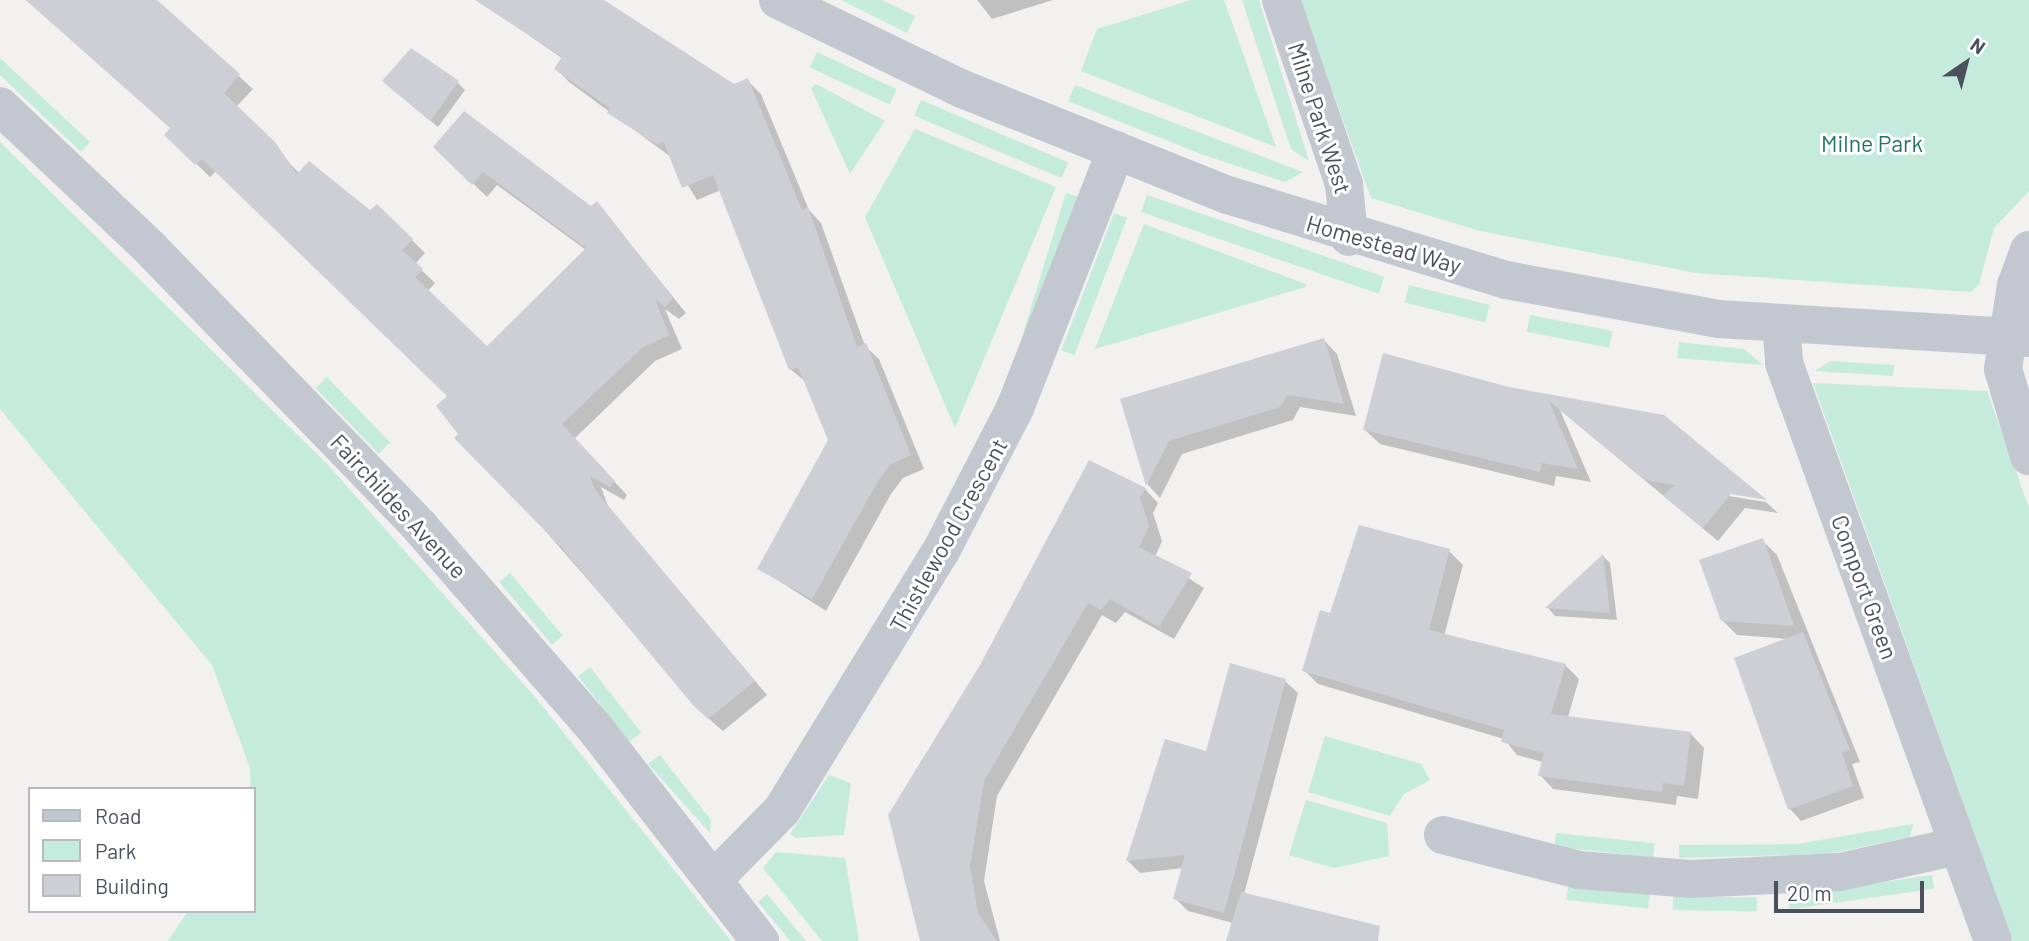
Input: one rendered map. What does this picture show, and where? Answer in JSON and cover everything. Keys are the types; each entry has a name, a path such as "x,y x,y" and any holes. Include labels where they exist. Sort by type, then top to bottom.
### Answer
{"street":[{"name":"Homestead Way","path":"778,0 949,83 1116,150 1349,237 1593,300 1781,325 2017,337"},
{"name":"Milne Park West","path":"1281,0 1344,184 1349,237"},
{"name":"Fairchildes Avenue","path":"0,106 370,473 594,727 760,941"},
{"name":"Thistlewood Crescent","path":"713,880 745,854 782,810 941,551 1016,408 1116,150"},
{"path":"2029,250 2017,337 2003,369 2029,456"},
{"name":"Comport Green","path":"1781,325 1784,363 1993,941"},
{"path":"1443,835 1579,870 1690,879 1840,872 1958,846"}],"green space":[{"path":"841,0 882,0 915,16 907,33"},
{"path":"1191,0 1224,0 1276,147 1081,71 1097,29"},
{"path":"1242,0 1259,0 1309,161 1291,149"},
{"name":"Milne Park","path":"1300,0 2029,0 2029,191 1994,228 1979,284 1971,292 1696,273 1480,231 1371,198"},
{"path":"817,52 897,89 890,105 810,67"},
{"path":"0,58 90,142 81,152 0,75"},
{"path":"816,84 885,121 850,174 811,88"},
{"path":"1075,85 1303,172 1285,182 1201,154 1068,101"},
{"path":"921,100 1068,163 1062,178 914,116"},
{"path":"915,129 1056,187 955,428 865,217"},
{"path":"0,142 328,465 535,697 731,941 168,941 187,913 256,913 256,787 251,787 250,768 212,665 0,409"},
{"path":"1066,193 1079,197 1000,456 987,452"},
{"path":"1147,195 1384,277 1378,294 1141,212"},
{"path":"1114,213 1127,218 1074,355 1061,350"},
{"path":"1144,224 1306,284 1306,287 1095,349"},
{"path":"1409,285 1490,305 1485,323 1405,302"},
{"path":"1530,315 1612,331 1609,348 1527,332"},
{"path":"1679,342 1744,349 1763,365 1677,358"},
{"path":"1830,361 1894,365 1893,376 1815,371"},
{"path":"327,377 390,442 379,454 315,388"},
{"path":"1813,383 1987,391 2029,508 2029,941 2013,941"},
{"path":"510,573 563,636 552,645 499,582"},
{"path":"590,667 641,732 629,742 578,676"},
{"path":"1325,736 1421,764 1430,780 1404,794 1390,816 1308,792"},
{"path":"660,755 711,820 710,833 648,764"},
{"path":"829,775 851,783 844,835 796,838 790,834"},
{"path":"1306,800 1387,823 1389,856 1334,868 1289,855"},
{"path":"1913,824 1910,837 1828,854 1679,858 1679,845 1797,844"},
{"path":"1556,833 1654,843 1653,857 1555,847"},
{"path":"776,852 845,858 859,941 822,941 763,868"},
{"path":"1932,875 1934,889 1789,909 1787,895"},
{"path":"1568,886 1650,895 1648,908 1567,900"},
{"path":"767,894 806,941 790,941 758,902"},
{"path":"1673,896 1757,897 1757,911 1673,910"}],"building":[{"path":"26,0 157,0 240,74 224,93 275,142 297,174 309,161 370,210 377,204 413,239 402,250 423,269 415,277 487,346 586,248 483,172 472,185 433,147 464,111 591,206 597,201 673,298 665,307 655,299 669,335 642,348 562,424 615,481 610,487 590,476 595,490 755,681 708,719 693,705 562,548 454,438 458,434 436,406 447,396 202,159 195,165 164,135 170,128"},
{"path":"475,0 604,0 734,84 748,78 802,210 808,207 857,347 866,343 911,455 890,465 878,481 812,599 757,569 828,440 798,367 789,370 713,175 682,188 663,141 658,145 607,113 610,108 554,69 562,57"},
{"path":"411,48 459,81 430,121 382,81"},
{"path":"1324,338 1344,404 1287,395 1280,407 1169,441 1146,486 1120,399"},
{"path":"1383,353 1509,387 1664,415 1767,500 1731,494 1703,528 1663,496 1675,485 1645,480 1549,401 1578,469 1542,463 1540,472 1363,430"},
{"path":"1089,460 1146,488 1140,498 1149,526 1139,547 1192,573 1159,627 1110,599 1101,610 1088,603 984,781 970,866 978,913 997,941 920,941 888,815 980,665"},
{"path":"1359,525 1450,549 1429,630 1566,664 1551,714 1691,732 1684,786 1663,783 1662,792 1538,776 1544,753 1501,742 1504,730 1302,671 1320,610 1330,613"},
{"path":"1763,538 1794,626 1721,621 1699,560"},
{"path":"1603,554 1610,613 1545,608"},
{"path":"1803,632 1850,750 1842,753 1853,786 1788,810 1734,658"},
{"path":"1230,663 1286,679 1224,913 1173,899 1185,855 1126,861 1165,739 1206,751"},
{"path":"1241,892 1380,926 1378,941 1226,941"}]}
